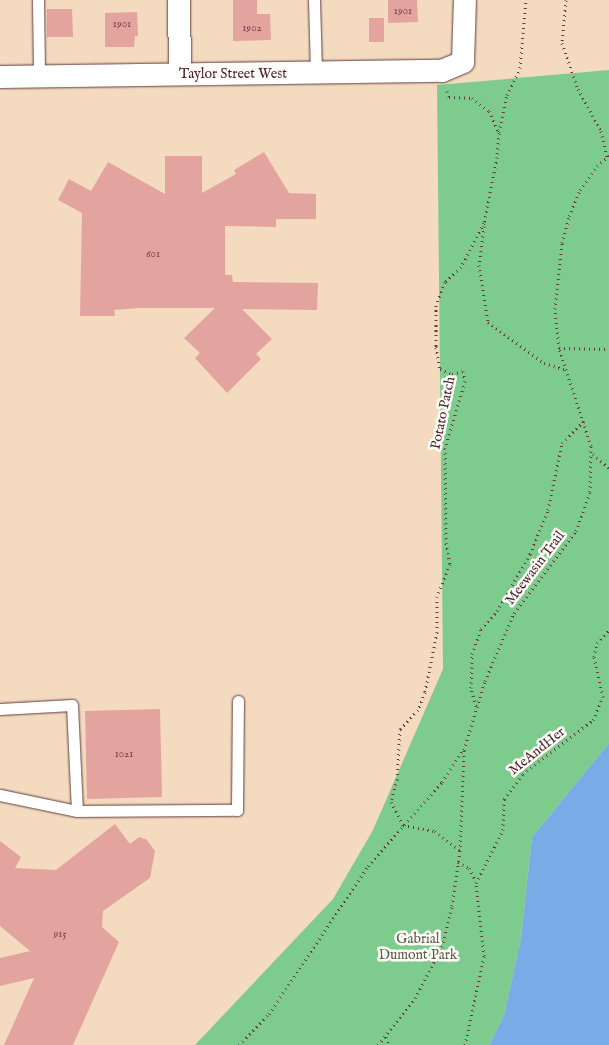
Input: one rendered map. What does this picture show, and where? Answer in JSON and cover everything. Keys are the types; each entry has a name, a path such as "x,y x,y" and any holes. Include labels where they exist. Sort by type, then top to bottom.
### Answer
{"street":[{"path":"179,0 180,74"},
{"name":"Taylor Street West","path":"0,76 442,71 463,62 464,0"}],"lane":[{"path":"38,0 40,76"},
{"path":"314,0 316,73"},
{"path":"0,795 77,812 237,810 238,701"},
{"path":"0,708 72,705 77,812"}],"path":[{"name":"Potato Patch","path":"403,825 397,818 391,802 400,729 418,710 425,692 437,632 437,596 450,564 446,543 445,448 465,381 463,371 452,374 440,369 436,347 436,305 445,282 461,267 484,223 507,96 520,68 526,0"},
{"path":"566,0 562,43 578,89 601,131 608,157"},
{"path":"442,71 449,97 472,98 490,111 499,133"},
{"name":"Meewasin Trail","path":"378,1045 415,998 442,947 460,851 464,750 476,706 514,613 576,531 590,492 592,454 584,421 559,348 555,309 562,243 580,190 608,157"},
{"path":"484,223 479,265 488,322 544,363 567,370"},
{"path":"559,348 609,349"},
{"path":"476,706 471,688 472,654 481,629 497,611 530,554 548,510 562,443 584,421"},
{"path":"592,454 609,468"},
{"name":"MeAndHer","path":"476,882 503,830 504,798 512,786 523,774 593,720 603,697 594,657 597,643 609,630"},
{"path":"238,1045 268,1014 368,866 442,782 464,750"},
{"path":"403,825 435,831 460,851"},
{"path":"458,862 468,868 476,882 484,956 465,1045"},
{"path":"386,1036 388,1045"}],"green space":[{"name":"Gabrial Dumont Park","path":"609,70 609,743 532,837 521,938 504,1015 489,1045 195,1045 333,899 373,830 443,669 437,85"}],"water":[{"path":"609,743 609,1045 489,1045 504,1015 521,938 532,837"}],"building":[{"path":"233,0 257,0 257,14 270,14 271,40 233,41"},
{"path":"388,0 417,0 418,22 388,23"},
{"path":"47,9 72,9 73,37 47,37"},
{"path":"137,12 138,36 135,36 134,47 105,47 105,13"},
{"path":"369,18 384,18 384,42 369,42"},
{"path":"264,152 289,193 316,194 316,219 276,219 276,227 225,226 225,275 232,275 233,282 318,283 317,310 242,309 272,339 256,354 261,359 227,393 195,358 200,353 184,338 215,308 139,308 114,310 115,316 80,316 82,213 58,200 69,179 91,191 108,162 165,194 165,156 202,156 202,193 236,174 234,170"},
{"path":"160,709 162,797 87,799 85,711"},
{"path":"115,824 130,844 139,837 146,839 155,851 150,878 103,911 102,927 119,942 73,1045 4,1045 34,978 0,986 0,958 30,951 0,926 0,841 21,857 15,868 56,870"}]}
